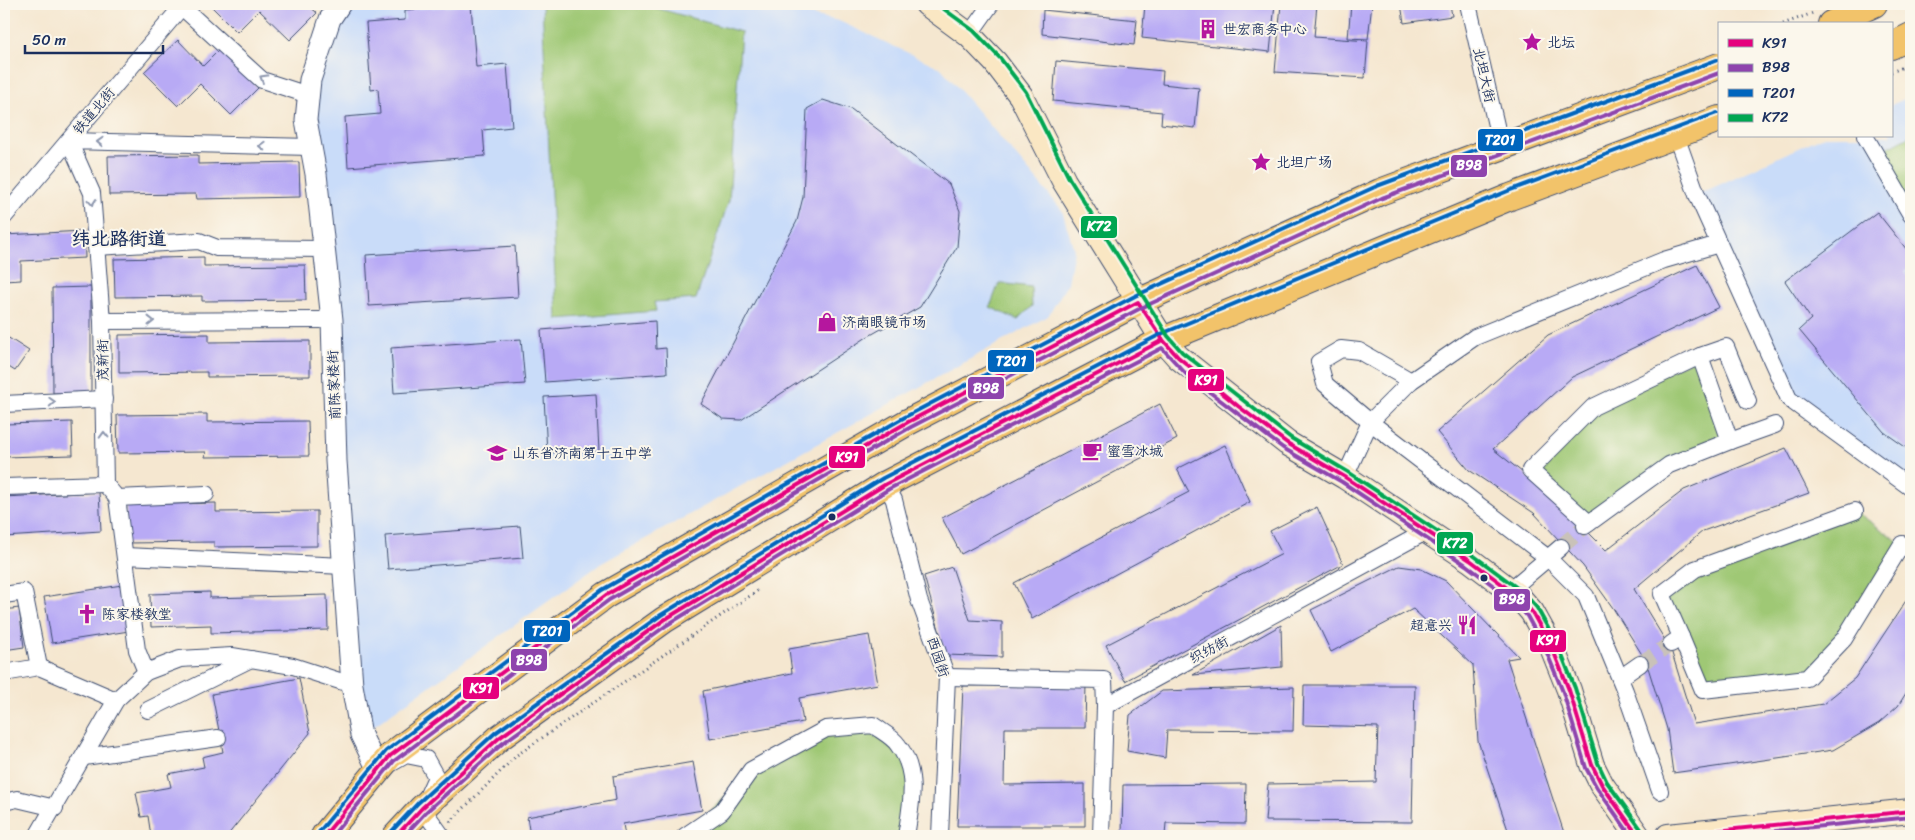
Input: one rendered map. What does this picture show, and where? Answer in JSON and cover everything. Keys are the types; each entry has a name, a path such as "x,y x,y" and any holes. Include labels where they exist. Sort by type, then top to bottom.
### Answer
{"main road":[{"path":"927,4 969,35 995,62 1021,96 1064,181 1138,302 1163,340 1190,369 1287,443 1346,477 1470,560 1510,590 1532,612 1553,650 1569,690 1592,765 1602,785 1638,836"},
{"path":"1835,22 1874,4"},
{"path":"1892,46 1911,36"},
{"path":"324,836 390,756 606,595 908,422 1138,302 1380,192 1718,66"},
{"path":"396,836 422,808 499,738 664,620 886,484 1163,340 1510,197 1718,119"},
{"path":"1668,836 1911,811"}],"street":[{"name":"前陈家楼街","path":"340,4 330,19 310,80 306,120 332,320 336,461 352,685 361,735 378,770"},
{"path":"969,35 991,4"},
{"name":"北坦大街","path":"1468,4 1501,147"},
{"path":"183,5 262,80 308,95"},
{"name":"铁道北街","path":"4,217 183,5"},
{"path":"1676,136 1697,195 1789,399 1911,488"},
{"path":"1866,138 1911,216"},
{"path":"69,141 311,147"},
{"name":"茂新街","path":"69,141 92,192 102,321 105,484"},
{"path":"96,247 198,241 217,248 324,249"},
{"path":"1346,477 1370,422 1410,381 1474,337 1664,260 1720,244"},
{"path":"102,321 332,320"},
{"path":"1748,401 1726,347 1700,356 1592,407 1530,470 1587,524 1669,464 1775,425"},
{"path":"1410,381 1359,351 1341,350 1319,362 1325,384 1370,422 1548,558 1586,596 1620,678 1660,791"},
{"path":"1700,356 1730,441"},
{"path":"4,404 104,399"},
{"path":"4,487 105,484 117,498 137,650 146,672"},
{"name":"西园街","path":"886,484 894,500 919,600 947,677 940,836"},
{"path":"117,498 206,494"},
{"path":"1855,511 1695,569 1662,594 1676,641 1703,690 1806,678 1844,639 1902,544"},
{"name":"织纺街","path":"1105,706 1427,531"},
{"path":"1510,590 1561,547"},
{"path":"125,556 344,566"},
{"path":"4,595 24,592 39,667"},
{"path":"34,835 55,808 116,700 146,672 180,660 232,656 293,666 352,685"},
{"path":"148,710 251,659"},
{"path":"1620,678 1640,664"},
{"path":"4,673 39,667 116,700"},
{"path":"947,677 1104,680 1102,836"},
{"path":"685,836 722,811 751,770 826,729 873,725 897,743 909,763 913,800 906,836"},
{"path":"84,757 218,738"},
{"path":"378,770 406,755 426,759 436,778 422,808 440,834"},
{"path":"4,802 16,799 55,808"}],"path":[{"path":"1892,72 1911,64"},
{"path":"440,834 516,755 767,585"}],"shaded area":[{"name":"山东省济南第十五中学","path":"352,4 762,4 839,21 941,68 1062,210 1074,250 1068,283 1048,316 602,563 361,735 308,95"},
{"path":"1911,96 1911,488 1789,399 1697,195 1820,138 1892,138 1892,105"}],"green space":[{"path":"542,4 642,4 741,32 729,200 696,299 654,302 656,311 557,319"},
{"path":"1911,135 1911,215 1876,154"},
{"path":"999,283 1031,287 1032,306 1018,320 990,307"},
{"path":"1700,356 1730,441 1669,465 1589,523 1530,470 1593,407"},
{"path":"1855,511 1902,544 1807,678 1703,690 1662,594 1695,569"},
{"path":"873,725 909,763 906,836 685,836 751,770 826,729"}],"building":[{"path":"209,4 307,4 317,13 290,40 259,10 237,32"},
{"name":"世宏商务中心","path":"1145,4 1275,4 1270,52 1142,38"},
{"path":"1281,4 1317,4 1314,37 1368,41 1365,78 1275,72"},
{"path":"1351,4 1372,4 1368,39 1348,38"},
{"path":"1401,4 1450,4 1452,16 1404,23"},
{"path":"471,5 476,67 507,64 512,127 483,130 485,156 348,167 345,117 380,114 378,89 371,90 366,23 405,20 405,10"},
{"path":"1043,10 1137,20 1134,45 1042,34"},
{"path":"178,40 203,66 220,49 258,88 231,115 200,84 178,106 144,72"},
{"path":"1056,61 1163,71 1162,84 1199,88 1195,128 1161,124 1162,112 1053,101"},
{"path":"823,100 851,109 949,184 960,211 957,247 920,307 867,337 741,420 723,419 701,404 797,221 803,197 807,109"},
{"path":"198,155 198,164 299,162 300,197 197,199 196,194 109,195 108,156"},
{"path":"1877,212 1911,255 1911,266 1905,271 1911,280 1911,451 1884,432 1799,330 1811,319 1785,281"},
{"path":"84,231 85,258 21,261 21,280 4,281 4,235"},
{"path":"515,246 518,297 369,306 366,255"},
{"path":"204,257 204,266 305,265 306,300 202,301 202,296 115,297 114,259"},
{"path":"1697,265 1719,307 1572,377 1493,449 1552,496 1606,550 1684,490 1786,448 1809,493 1703,531 1634,589 1671,650 1694,724 1823,704 1855,678 1911,593 1911,685 1898,706 1879,723 1833,750 1673,773 1667,729 1646,661 1613,608 1583,566 1534,513 1469,470 1437,432 1548,335"},
{"path":"91,287 91,392 53,393 52,288"},
{"path":"655,321 656,349 666,348 667,373 545,382 541,330"},
{"path":"209,334 209,342 310,341 310,376 207,377 207,372 119,373 119,335"},
{"path":"4,335 29,351 15,371 4,364"},
{"path":"521,339 525,384 394,393 391,348"},
{"path":"596,394 599,451 547,453 544,397"},
{"path":"1160,404 1177,439 961,554 942,518"},
{"path":"207,414 207,422 308,421 309,456 205,457 206,452 118,453 117,415"},
{"path":"72,422 73,455 4,457 4,424"},
{"path":"1225,445 1250,502 1032,619 1014,583 1189,492 1177,469"},
{"path":"99,492 101,531 4,537 4,497"},
{"path":"216,503 216,512 317,511 317,546 214,547 214,542 126,543 126,505"},
{"path":"1317,507 1343,564 1125,681 1106,645 1282,554 1270,531"},
{"path":"520,526 523,558 388,569 385,536"},
{"path":"1399,566 1421,569 1446,581 1519,657 1507,659 1565,836 1510,836 1478,741 1473,665 1413,609 1331,652 1311,610"},
{"path":"952,567 970,620 1002,622 1002,657 946,655 924,576"},
{"name":"陈家楼教堂","path":"122,585 129,631 52,643 44,597"},
{"path":"210,592 210,598 327,595 328,630 211,633 211,625 151,627 150,594"},
{"path":"19,608 24,647 4,650 4,610"},
{"path":"1281,625 1282,667 1193,675"},
{"path":"869,635 878,684 799,698 803,722 710,739 703,691 792,673 789,649"},
{"path":"299,678 310,733 227,836 151,836 148,816 141,817 136,793 171,787 168,774 204,767 202,757 223,752 212,694"},
{"path":"1086,684 1085,728 1005,728 1004,785 1085,784 1085,826 957,826 963,686"},
{"path":"1304,685 1415,685 1412,822 1265,821 1268,784 1376,782 1378,727 1303,725"},
{"path":"1294,687 1293,731 1167,730 1165,758 1127,751 1130,715 1162,691"},
{"path":"693,762 702,810 623,824 625,836 530,836 527,817 616,800 613,776"},
{"path":"1246,784 1245,824 1166,823 1165,836 1122,836 1123,785"}],"tunnel":[{"path":"1561,547 1585,526"},
{"path":"1640,664 1671,644"}],"transit line":[{"name":"K72","path":"937,4 974,31 1000,58 1026,92 1069,178 1168,336 1182,352 1291,438 1348,472 1473,555 1524,593 1537,608 1559,648 1575,688 1598,763 1607,782 1643,832"},
{"name":"T201","path":"319,832 386,751 602,590 905,417 1135,296 1377,186 1717,60"},
{"name":"B98","path":"332,836 394,761 609,600 911,427 1141,308 1382,198 1718,73"},
{"name":"T201","path":"391,832 418,803 495,733 661,615 883,478 1161,334 1508,191 1717,113"},
{"name":"K91","path":"324,836 390,756 606,595 908,422 1138,302 1163,340 1178,357 1238,406 1287,443 1345,477 1470,560 1519,597 1532,612 1553,650 1569,690 1592,765 1602,785 1638,836"},
{"name":"K91","path":"396,836 422,808 499,738 664,620 886,484 1163,340"},
{"name":"B98","path":"404,836 426,812 503,743 667,625 889,489 1162,348 1186,374 1283,448 1342,482 1466,565 1515,602 1527,616 1547,653 1563,692 1586,768 1597,788 1631,836"},
{"name":"K91","path":"1668,836 1911,811"},
{"name":"B98","path":"1727,836 1911,817"}],"place":[{"name":"世宏商务中心","path":"1208,29"},
{"name":"北坛","path":"1532,42"},
{"name":"北坦广场","path":"1261,162"},
{"name":"济南眼镜市场","path":"827,322"},
{"name":"蜜雪冰城","path":"1092,451"},
{"name":"山东省济南第十五中学","path":"497,453"},
{"name":"陈家楼教堂","path":"87,614"},
{"name":"超意兴","path":"1467,625"}],"district":[{"name":"纬北路街道","path":"119,238"}]}
